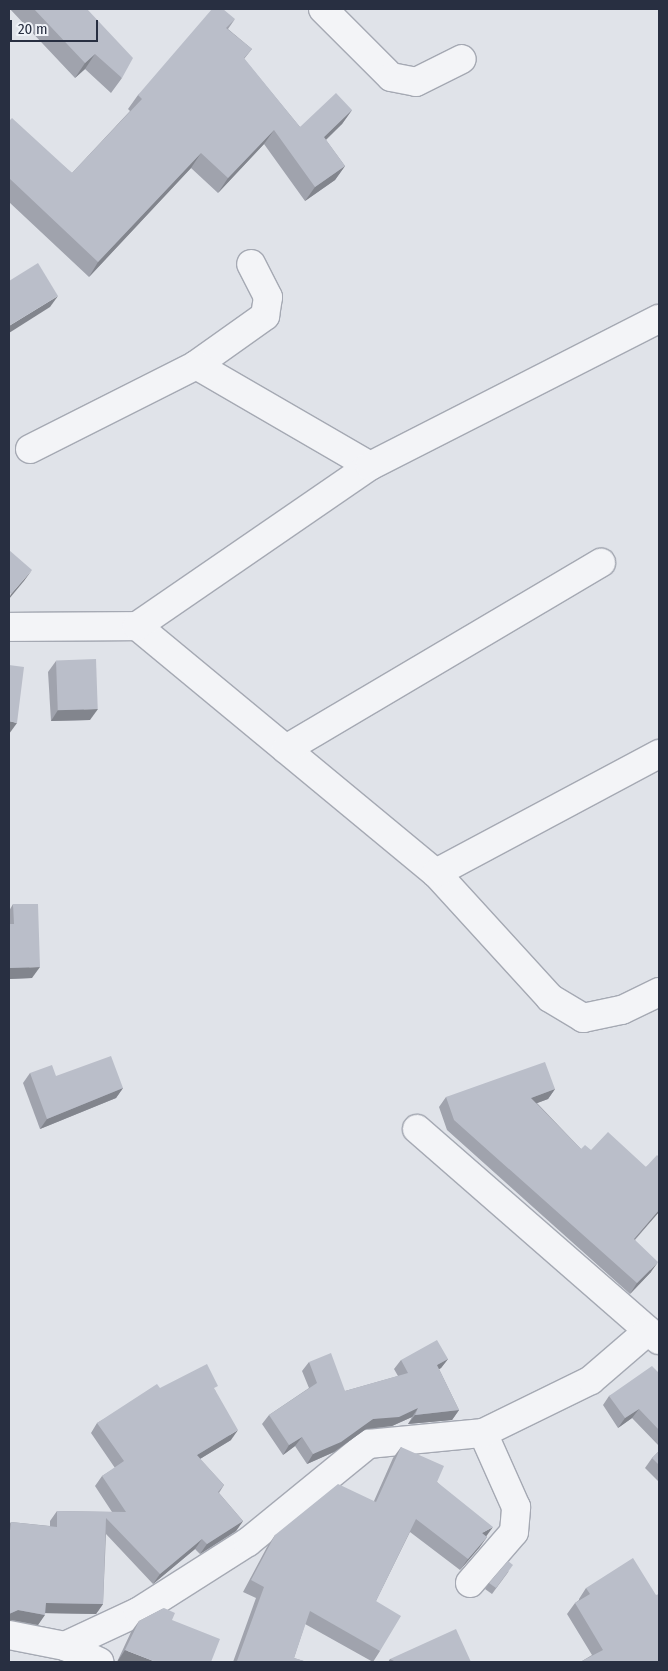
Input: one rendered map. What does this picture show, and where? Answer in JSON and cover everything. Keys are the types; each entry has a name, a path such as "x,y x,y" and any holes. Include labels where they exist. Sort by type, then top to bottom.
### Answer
{"street":[{"path":"323,9 391,77 416,82 462,59"},
{"path":"30,449 196,364 265,316 268,296 251,264"},
{"path":"9,627 136,626 370,466 659,319"},
{"path":"196,364 370,466"},
{"path":"286,749 601,563"},
{"path":"136,626 436,873 550,998 584,1018 622,1010 659,992"},
{"path":"436,873 659,754"},
{"path":"65,1646 138,1612 248,1542 368,1444 483,1433 591,1380 654,1336 417,1129"},
{"path":"470,1583 514,1532 516,1507 483,1433"},
{"path":"9,1634 65,1646 99,1662"}],"building":[{"path":"34,9 87,9 133,58 122,78 95,54 85,63"},
{"path":"212,9 223,9 235,19 226,28 252,49 244,58 300,127 336,93 352,110 324,137 345,166 315,187 274,130 228,178 201,153 98,262 9,178 9,121 12,118 72,173 142,99 138,95"},
{"path":"38,263 58,296 9,326 9,281"},
{"path":"9,550 32,570 11,594 9,592"},
{"path":"96,659 98,709 58,710 56,660"},
{"path":"9,665 24,667 17,723 9,721"},
{"path":"13,904 38,904 40,967 9,968 9,924 14,924"},
{"path":"111,1056 123,1088 47,1119 30,1073 52,1065 56,1076"},
{"path":"545,1062 555,1089 531,1098 581,1149 585,1145 591,1150 608,1132 646,1167 657,1155 659,1157 659,1210 634,1239 658,1262 637,1283 454,1120 446,1097"},
{"path":"437,1340 448,1359 437,1365 459,1410 415,1415 418,1408 399,1417 373,1419 341,1442 313,1454 302,1437 289,1445 269,1415 317,1383 309,1362 331,1353 345,1391 408,1373 401,1360"},
{"path":"207,1364 218,1386 214,1388 238,1430 197,1455 224,1485 218,1492 243,1521 207,1544 202,1539 160,1574 106,1518 103,1604 46,1603 45,1615 18,1610 9,1614 9,1539 11,1522 57,1527 57,1511 126,1512 102,1476 124,1461 97,1423 157,1384 160,1388"},
{"path":"652,1366 659,1373 659,1430 639,1409 625,1418 609,1396"},
{"path":"401,1447 444,1466 437,1482 493,1527 482,1533 487,1537 468,1559 416,1519 376,1601 401,1616 380,1651 310,1611 294,1658 307,1662 237,1661 264,1587 251,1580 275,1535 338,1484 376,1502"},
{"path":"659,1451 659,1465 652,1458"},
{"path":"633,1558 656,1595 659,1594 659,1662 582,1662 603,1650 575,1603 590,1594 586,1588"},
{"path":"508,1561 513,1565 496,1588 489,1583"},
{"path":"164,1608 175,1613 172,1620 220,1639 211,1662 156,1662 125,1650 139,1621"},
{"path":"456,1629 471,1662 396,1662 390,1659"}]}
